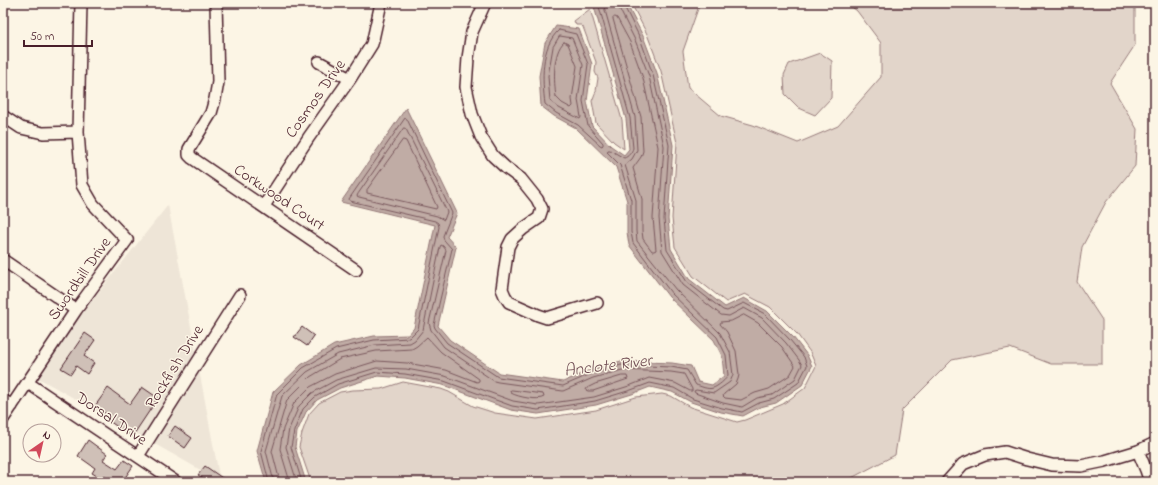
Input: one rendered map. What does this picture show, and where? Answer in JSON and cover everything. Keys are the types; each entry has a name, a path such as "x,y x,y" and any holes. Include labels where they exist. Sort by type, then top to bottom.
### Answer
{"street":[{"path":"3,116 21,128 43,132 78,132 81,3"},
{"name":"Corkwood Court","path":"216,3 218,82 215,99 211,113 189,150 189,155 356,270"},
{"name":"Cosmos Drive","path":"264,206 372,44 381,3"},
{"path":"485,3 472,32 468,58 466,86 472,114 481,136 493,156 521,179 537,199 542,209 539,218 522,229 512,239 508,248 502,289 509,302 547,318 597,303"},
{"path":"319,62 350,79"},
{"name":"Swordbill Drive","path":"3,419 7,403 28,383 76,310 127,240 93,204 82,185 78,132"},
{"path":"3,260 76,310"},
{"name":"Rockfish Drive","path":"138,456 240,295"},
{"name":"Dorsal Drive","path":"28,383 176,482"},
{"path":"947,482 963,464 985,455 1005,452 1052,465 1081,466 1105,461 1138,451 1155,443"},
{"path":"1138,451 1150,482"}],"shaded area":[{"path":"631,3 700,3 683,51 688,88 721,116 753,125 798,143 838,126 881,77 881,43 857,11 847,3 1135,3 1135,45 1110,83 1137,129 1135,166 1106,202 1082,247 1077,282 1102,320 1102,364 1051,364 1010,348 952,360 902,410 895,455 844,482 311,482 299,447 302,433 309,414 319,403 340,392 381,389 403,382 441,389 473,406 495,413 537,419 596,410 636,397 662,394 671,396 690,407 737,422 783,404 805,388 816,366 810,352 797,334 770,307 745,294 726,302 693,276 675,247 672,218 677,143 661,71 647,34"},
{"path":"590,9 622,120 624,149 614,142 596,123 592,101 596,91 598,78 595,72 596,62 583,27 581,25 576,25 574,21"},
{"path":"820,53 832,61 831,98 815,115 799,108 785,94 784,75 789,64"},
{"path":"168,205 220,481 33,375"}],"water":[{"name":"Anclote River","path":"593,3 626,3 643,36 657,73 673,145 668,219 671,249 689,279 725,307 744,298 767,311 793,337 807,355 812,366 802,385 776,403 760,407 743,416 721,412 691,402 672,392 650,387 596,405 538,414 511,410 443,385 405,378 378,376 340,388 317,400 306,412 297,432 295,447 306,482 266,482 257,451 273,392 301,365 334,345 374,336 408,335 414,328 435,225 341,202 406,108 457,213 447,237 456,247 438,326 450,340 499,373 563,382 590,370 621,361 672,363 691,366 698,382 712,385 724,376 722,356 714,340 669,297 629,245 627,232 627,201 616,167 576,128 554,116 541,106 539,76 545,43 556,26 579,29 592,64 587,101 592,126 611,146 624,155 629,149 626,119"}],"building":[{"path":"302,327 314,336 307,346 294,337"},
{"path":"85,333 95,340 84,356 94,363 87,374 76,366 71,374 61,368"},
{"path":"142,387 158,398 132,437 106,419 108,415 95,406 108,388 130,404"},
{"path":"175,426 192,438 185,448 168,436"},
{"path":"88,440 107,454 103,460 117,469 124,460 133,466 122,482 112,482 104,476 102,479 92,473 95,468 78,456"},
{"path":"205,466 228,482 208,482 198,475"}]}
